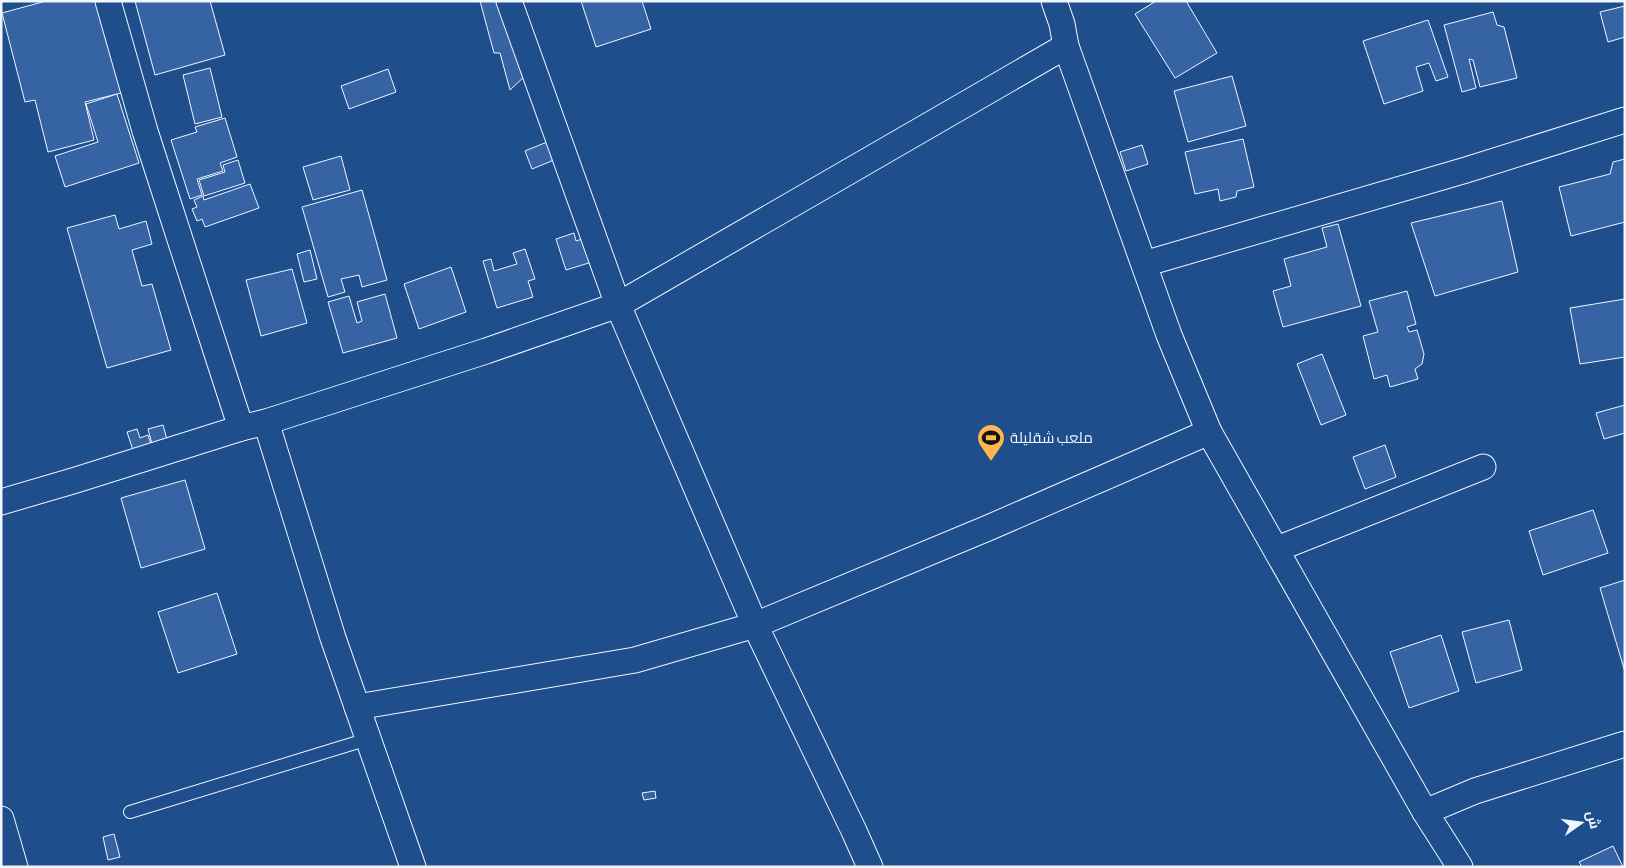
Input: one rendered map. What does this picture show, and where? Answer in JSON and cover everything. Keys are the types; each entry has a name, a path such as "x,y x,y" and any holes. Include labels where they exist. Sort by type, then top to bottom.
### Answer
{"street":[{"path":"108,1 145,131 241,428"},
{"path":"508,1 618,305 755,625 870,867"},
{"path":"1058,2 1066,46 1169,335 1209,432 1425,812 1460,867"},
{"path":"1,502 266,422 486,351 618,305 1066,46"},
{"path":"1144,264 1466,170 1625,120"},
{"path":"266,422 330,629 413,867"},
{"path":"357,707 635,660 755,625 988,528 1209,432"},
{"path":"1277,549 1483,466"},
{"path":"1425,812 1475,791 1625,744"},
{"path":"1,819 15,867"}],"lane":[{"path":"130,812 368,739"}],"building":[{"path":"46,1 98,1 121,93 85,102 94,140 48,152 35,100 25,102 2,13"},
{"path":"135,1 210,1 225,55 155,75"},
{"path":"480,1 500,1 526,75 510,90 500,53 494,53"},
{"path":"581,1 642,1 651,29 596,47"},
{"path":"1156,1 1186,1 1217,53 1175,78 1135,14"},
{"path":"1625,6 1625,37 1608,42 1600,12"},
{"path":"1493,12 1497,25 1504,27 1517,78 1480,87 1473,60 1469,59 1476,88 1462,92 1444,25"},
{"path":"1428,20 1448,77 1436,81 1429,63 1416,67 1423,91 1384,104 1363,41"},
{"path":"210,68 222,117 195,124 183,75"},
{"path":"388,69 396,92 349,109 341,86"},
{"path":"1232,76 1246,126 1188,142 1174,91"},
{"path":"117,94 139,163 65,187 55,156 98,142 86,104"},
{"path":"225,118 237,157 220,163 223,171 197,179 202,195 190,199 171,140 197,132 195,127"},
{"path":"1243,139 1254,187 1237,191 1236,197 1220,201 1218,189 1195,194 1185,152"},
{"path":"547,142 554,160 532,169 525,151"},
{"path":"1142,145 1148,164 1126,171 1120,152"},
{"path":"341,156 350,190 313,200 303,167"},
{"path":"1625,159 1625,222 1571,236 1559,187 1610,174 1613,162"},
{"path":"238,160 245,183 204,196 199,180 225,172 223,165"},
{"path":"250,184 259,208 205,227 202,219 197,221 192,209 197,207 194,200 203,196 204,200"},
{"path":"362,190 387,280 362,287 359,275 341,279 345,292 328,297 302,207"},
{"path":"1502,201 1518,272 1435,296 1411,223"},
{"path":"115,215 119,229 146,221 152,244 132,250 142,286 152,284 171,350 107,368 67,228"},
{"path":"1338,224 1361,306 1283,327 1273,291 1291,286 1284,259 1327,247 1322,228"},
{"path":"574,233 576,241 585,238 592,262 566,270 556,239"},
{"path":"525,249 535,279 528,281 533,297 497,308 483,261 491,259 494,271 517,264 513,253"},
{"path":"310,250 317,279 304,282 297,254"},
{"path":"451,267 466,312 419,329 404,284"},
{"path":"292,269 307,323 261,336 246,280"},
{"path":"1407,291 1416,324 1407,327 1409,332 1417,330 1424,354 1422,364 1415,369 1418,379 1390,387 1387,375 1374,379 1363,336 1378,332 1369,301"},
{"path":"385,294 397,338 343,353 328,302 349,296 357,323 362,321 357,302"},
{"path":"1625,299 1625,357 1580,364 1570,308"},
{"path":"1322,354 1346,415 1321,425 1297,364"},
{"path":"1625,405 1625,433 1604,439 1596,413"},
{"path":"163,425 169,447 154,451 148,429"},
{"path":"137,429 140,438 148,435 153,451 135,456 127,432"},
{"path":"1385,445 1396,477 1365,489 1353,457"},
{"path":"185,480 205,549 141,568 121,498"},
{"path":"1593,510 1608,553 1543,575 1529,531"},
{"path":"1625,580 1625,672 1600,588"},
{"path":"217,593 237,654 178,673 158,612"},
{"path":"1509,620 1522,670 1476,683 1462,632"},
{"path":"1441,635 1459,691 1409,708 1390,652"},
{"path":"655,791 656,798 644,800 642,793"},
{"path":"114,834 120,857 108,860 103,837"},
{"path":"1613,846 1623,867 1582,867 1579,862"}],"place":[{"name":"ملعب شقليلة","path":"991,462"}]}
